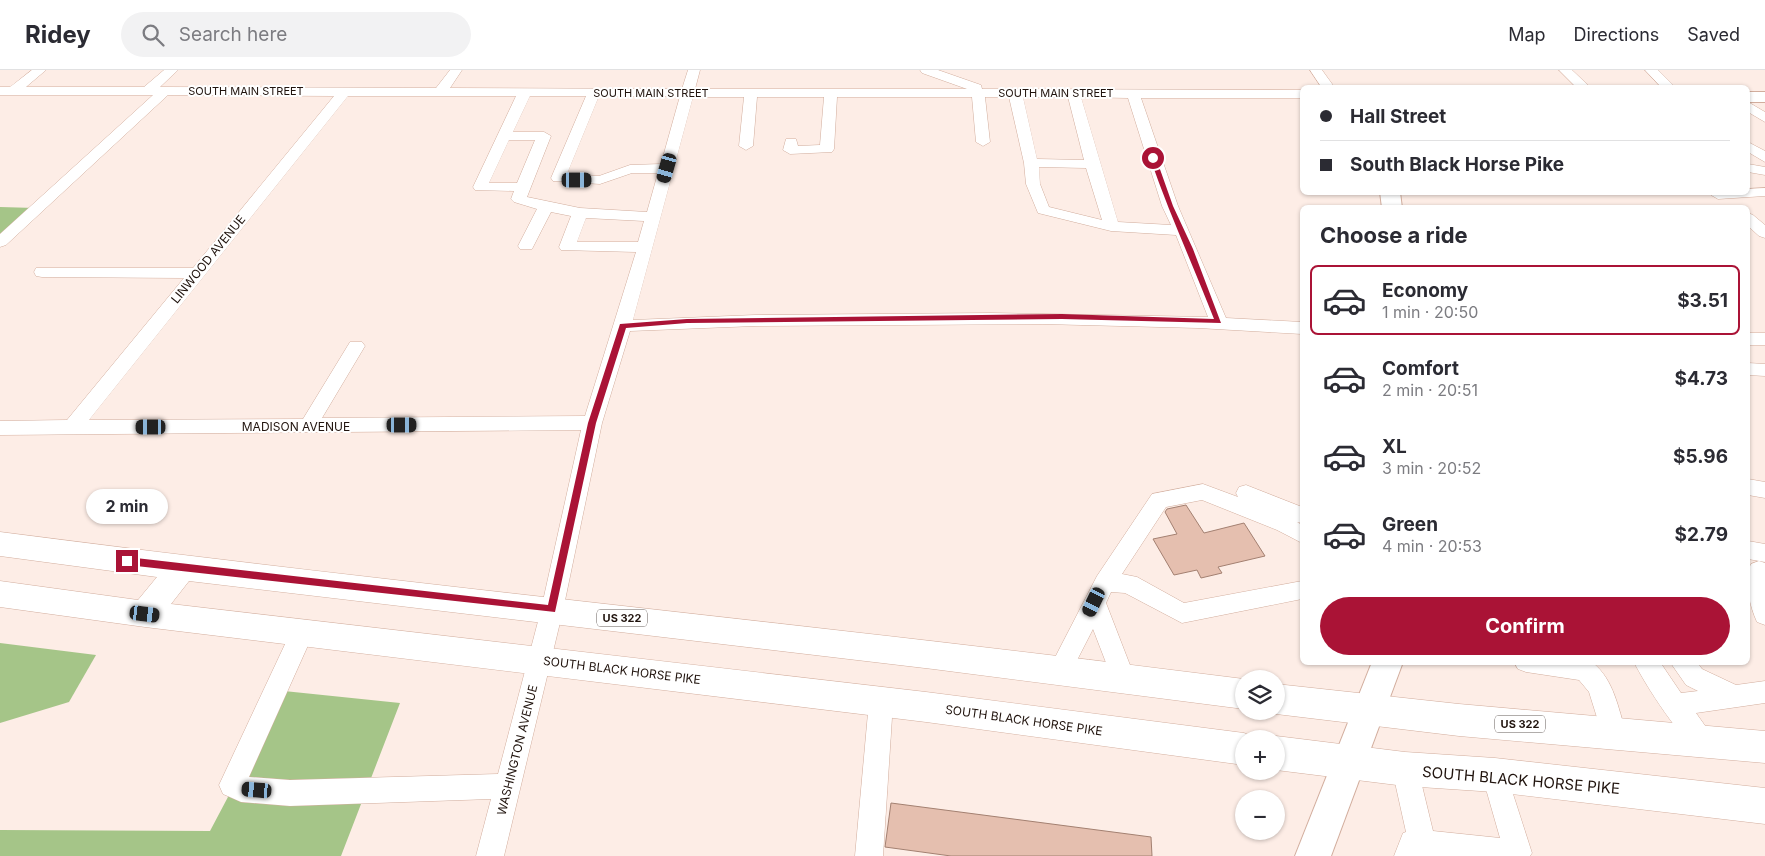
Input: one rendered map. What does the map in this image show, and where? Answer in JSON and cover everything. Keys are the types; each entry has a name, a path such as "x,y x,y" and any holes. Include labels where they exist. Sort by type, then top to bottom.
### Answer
{"highway":[{"name":"US 322","path":"0,544 181,569 552,610 1235,693"},
{"path":"145,614 181,569"},
{"name":"SOUTH BLACK HORSE PIKE","path":"0,594 145,614 539,660 1235,748"},
{"name":"US 322","path":"1285,700 1369,712 1613,732 1765,747"},
{"name":"SOUTH BLACK HORSE PIKE","path":"1285,755 1405,769 1494,775 1765,806"}],"main road":[{"path":"1750,97 1765,97"},
{"path":"1313,856 1387,665"}],"street":[{"path":"6,91 40,70"},
{"path":"148,91 172,70"},
{"path":"442,91 456,70"},
{"name":"WASHINGTON AVENUE","path":"490,856 552,610 592,423 623,326 694,70"},
{"path":"926,70 983,93 983,142"},
{"path":"1316,70 1326,85"},
{"path":"1565,70 1582,85"},
{"path":"1651,70 1667,85"},
{"name":"SOUTH MAIN STREET","path":"6,91 1300,94"},
{"path":"0,242 165,91"},
{"name":"LINWOOD AVENUE","path":"73,427 344,92"},
{"path":"523,187 480,187 525,92"},
{"path":"594,93 558,178 600,180 630,169 667,168"},
{"path":"1015,93 1031,163 1033,184 1043,210 1072,219 1150,231 1181,230"},
{"path":"1073,93 1092,164 1111,224"},
{"path":"746,146 751,94"},
{"path":"791,142 790,150 827,149 831,94"},
{"path":"1133,94 1170,206 1219,322"},
{"path":"1750,107 1765,118"},
{"path":"506,129 544,136 519,199 546,207 580,213 654,217"},
{"path":"1750,147 1765,158"},
{"path":"1031,163 1092,164"},
{"path":"1750,168 1765,171"},
{"path":"1750,193 1765,192"},
{"path":"1718,195 1730,205"},
{"path":"526,246 546,207"},
{"path":"580,213 567,247 645,247"},
{"path":"1750,220 1765,233"},
{"path":"42,272 198,273"},
{"path":"623,326 687,321 1062,317 1219,322 1300,328"},
{"path":"1750,338 1765,339"},
{"path":"308,426 356,346"},
{"path":"1750,370 1765,370"},
{"name":"MADISON AVENUE","path":"0,428 592,423"},
{"path":"1750,487 1765,490"},
{"path":"1060,671 1105,582 1159,500 1203,492 1284,524 1300,534"},
{"path":"1246,493 1300,514"},
{"path":"1755,558 1763,611"},
{"path":"1105,582 1129,584 1182,613 1300,590"},
{"path":"1094,602 1122,678"},
{"path":"302,632 232,785 241,788 290,793 508,786"},
{"path":"1548,665 1585,670 1593,668 1613,732"},
{"path":"1648,665 1675,705 1703,741"},
{"path":"1684,665 1694,677 1734,696"},
{"path":"1675,705 1765,692"},
{"path":"869,856 881,702"},
{"path":"1405,769 1415,850 1521,854 1494,775"}],"green space":[{"path":"0,207 35,208 0,241"},
{"path":"0,643 96,655 69,702 0,723"},
{"path":"284,691 400,703 341,856 0,856 0,830 210,831"}],"building":[{"path":"1186,505 1204,533 1244,523 1265,556 1218,567 1222,573 1201,578 1197,570 1174,575 1153,539 1177,534 1165,512 1167,509"},
{"path":"891,803 1151,837 1152,856 951,856 885,847"}],"route":[{"path":"127,561 181,569 552,610 592,423 623,326 687,321 1062,317 1219,322 1190,249 1170,206 1153,158"}]}
